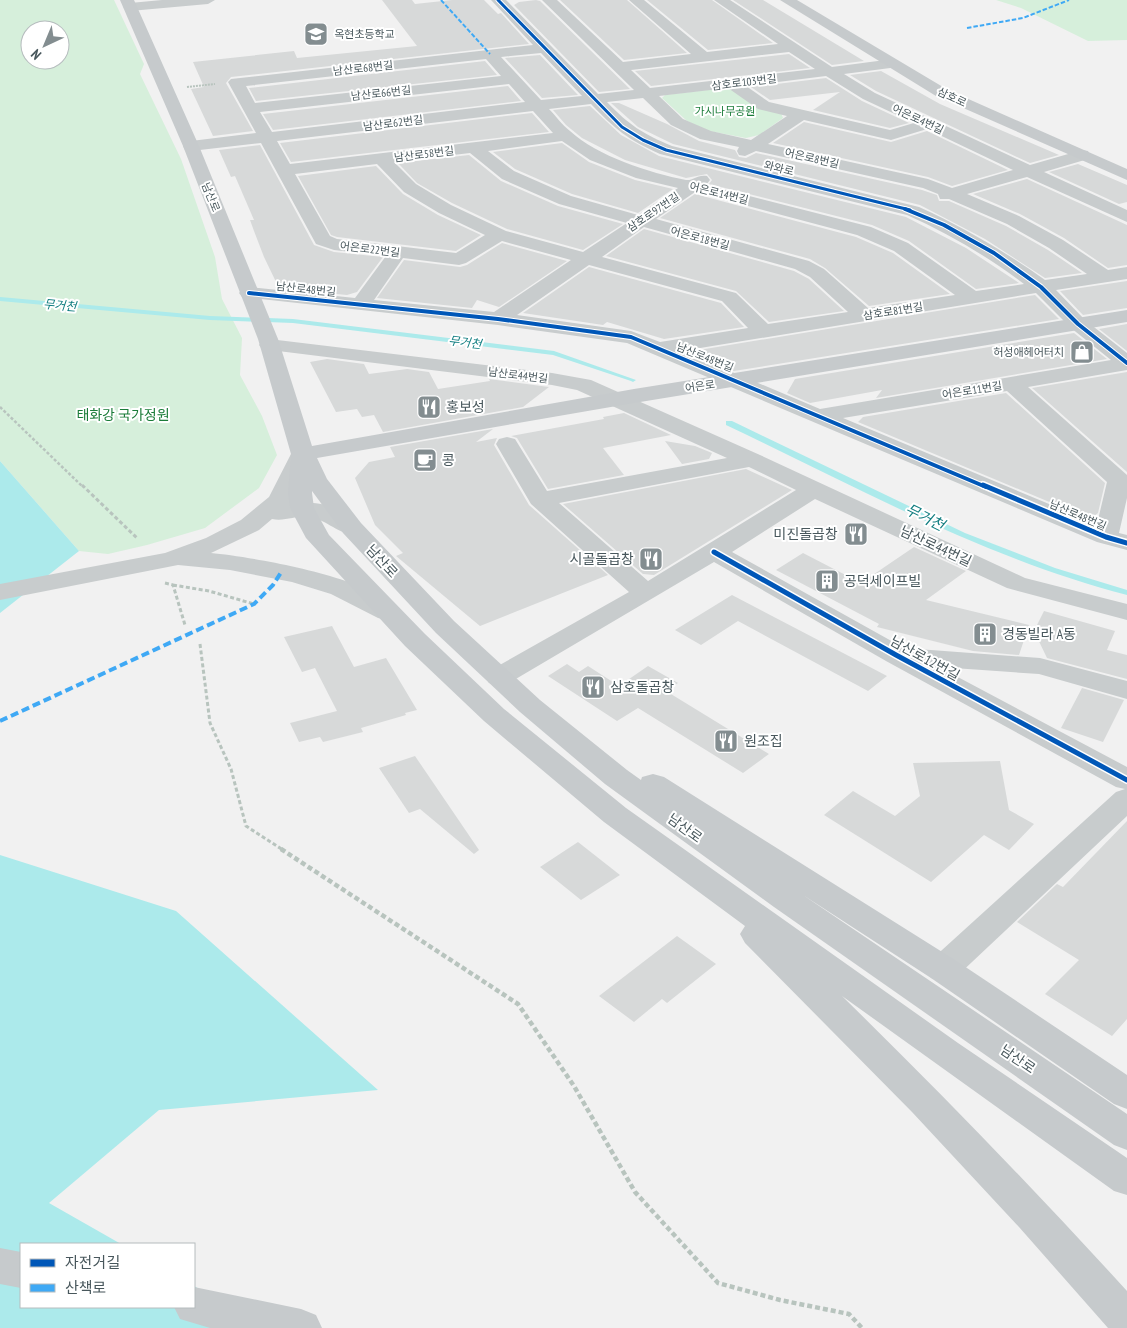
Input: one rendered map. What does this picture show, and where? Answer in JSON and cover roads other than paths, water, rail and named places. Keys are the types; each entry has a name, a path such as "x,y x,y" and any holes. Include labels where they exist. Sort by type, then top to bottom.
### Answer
{"main road":[{"name":"삼호로","path":"787,0 942,94 1127,175"},
{"name":"남산로","path":"128,4 191,146 269,342 303,454 316,480 352,528 412,593 499,677 564,736 681,825 1127,1134"},
{"name":"어은로","path":"303,454 624,398 1127,316"},
{"name":"남산로","path":"303,454 300,486 302,508 318,538 387,612 448,672 548,761 615,815 697,875"},
{"path":"499,677 631,769 943,970 1127,1094"},
{"path":"697,875 945,1053 1127,1180"},
{"path":"697,875 925,1101 1033,1215 1127,1320"},
{"path":"0,1266 20,1270"},
{"path":"195,1306 301,1328"}],"street":[{"path":"128,4 208,0"},
{"name":"와와로","path":"502,0 544,48 622,127 643,140 666,150 723,165 913,211 944,225 994,252 1040,287 1078,324"},
{"name":"어은로8번길","path":"549,0 678,122 706,135 928,184 953,193 1013,220 1048,239 1103,276"},
{"path":"636,0 703,57"},
{"name":"어은로4번길","path":"721,0 870,96 1127,217"},
{"path":"619,67 792,46"},
{"name":"남산로68번길","path":"236,82 544,48"},
{"name":"어은로14번길","path":"490,54 565,136 596,156 623,168 864,231 902,247 972,298"},
{"name":"삼호로103번길","path":"595,99 893,64"},
{"name":"남산로66번길","path":"250,108 512,78"},
{"name":"어은로22번길","path":"236,82 323,240 334,244 459,259 499,235"},
{"path":"733,84 764,106 891,135 928,124"},
{"name":"남산로62번길","path":"191,146 595,99"},
{"name":"삼호로97번길","path":"498,319 585,258 800,115"},
{"name":"남산로58번길","path":"283,170 565,136"},
{"name":"어은로18번길","path":"474,148 499,170 545,193 802,266 817,273 865,316"},
{"path":"913,211 953,193 1082,155"},
{"path":"381,159 410,188 445,209 499,235 729,297 764,332"},
{"path":"360,305 398,252"},
{"name":"삼호로81번길","path":"659,348 1127,272"},
{"name":"남산로48번길","path":"249,293 498,319 631,337 659,348 727,381 817,416 1117,540"},
{"name":"어은로11번길","path":"1078,324 1127,363"},
{"name":"남산로44번길","path":"269,342 552,379 583,385 624,398 1016,583 1127,612"},
{"name":"어은로11번길","path":"817,416 1127,363"},
{"path":"1010,383 1119,480 1117,540"},
{"path":"506,444 540,498 646,593"},
{"path":"250,525 279,501 303,454"},
{"path":"540,498 752,460"},
{"path":"499,677 597,623 714,552 814,488"},
{"path":"164,570 192,553 268,516 302,508 320,510 338,518 352,528"},
{"name":"남산로12번길","path":"714,552 896,655 1127,780"},
{"path":"0,592 135,566 164,570 221,561 305,576 347,590 387,612"},
{"path":"896,655 1040,666 1127,690"},
{"path":"943,970 1127,800"}],"water":[{"path":"0,461 79,551 0,613"},
{"path":"0,855 176,911 378,1090 159,1110 49,1203 119,1243 20,1243 20,1308 195,1308 195,1287 268,1328 0,1328"}],"waterway":[{"name":"무거천","path":"0,299 210,318 293,321 554,353 633,380"},
{"name":"무거천","path":"729,423 962,535 1052,570 1127,593"}],"place":[{"name":"옥현초등학교","path":"316,34"},
{"name":"허성애헤어터치","path":"1082,352"},
{"name":"홍보성","path":"429,407"},
{"name":"콩","path":"425,460"},
{"name":"미진돌곱창","path":"856,534"},
{"name":"시골돌곱창","path":"651,559"},
{"name":"공덕세이프빌","path":"827,581"},
{"name":"경동빌라 A동","path":"985,634"},
{"name":"삼호돌곱창","path":"593,687"},
{"name":"원조집","path":"726,741"}],"park label":[{"name":"가시나무공원","path":"725,111"},
{"name":"태화강 국가정원","path":"123,415"}]}
